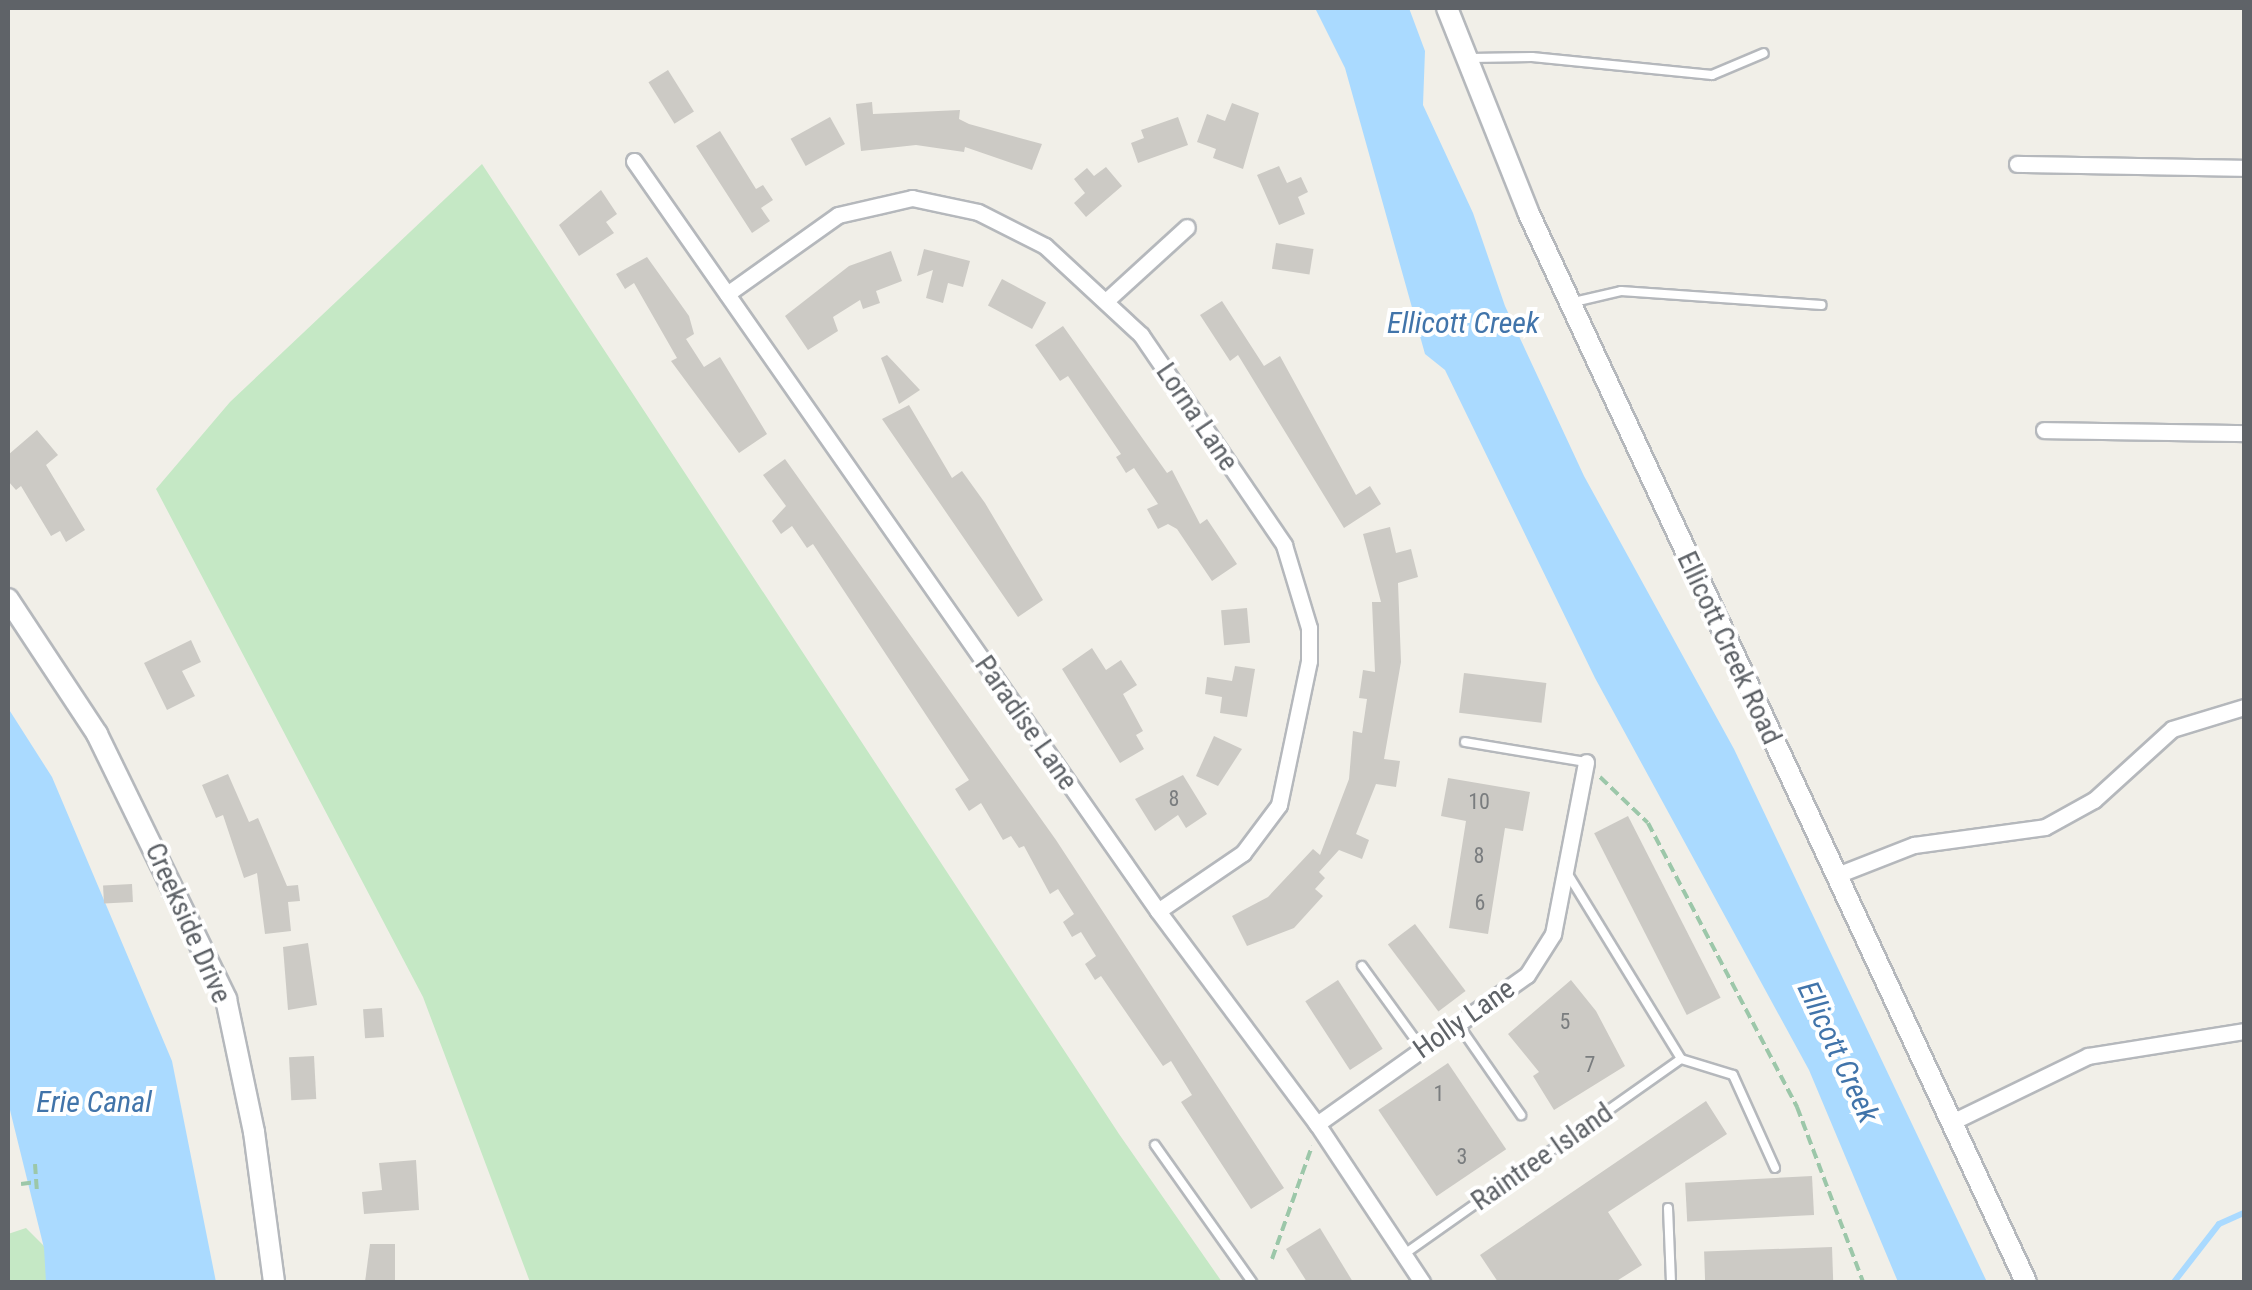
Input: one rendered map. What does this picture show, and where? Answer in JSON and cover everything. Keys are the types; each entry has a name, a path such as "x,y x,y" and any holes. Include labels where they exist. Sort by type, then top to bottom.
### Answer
{"street":[{"name":"Ellicott Creek Road","path":"1447,8 1570,303 2026,1282"},
{"name":"Paradise Lane","path":"634,161 1158,912 1317,1124 1422,1282"},
{"path":"2017,164 2244,168"},
{"name":"Lorna Lane","path":"727,294 838,216 863,204 912,198 1009,225 1078,270 1141,335 1284,545 1309,628 1309,661 1279,805 1243,853 1158,912"},
{"path":"1107,300 1186,227"},
{"path":"2044,430 2244,433"},
{"name":"Creekside Drive","path":"8,599 97,734 226,1000 254,1132 274,1282"},
{"path":"1836,875 1914,846 2045,827 2094,800 2172,729 2244,707"},
{"name":"Holly Lane","path":"1317,1124 1527,974 1552,934 1586,762"},
{"path":"1952,1122 2088,1056 2244,1031"}],"lane":[{"path":"1467,58 1532,57 1712,75 1764,54"},
{"path":"1570,303 1621,291 1822,305"},
{"path":"1465,742 1586,762"},
{"path":"1564,868 1681,1059 1733,1076 1776,1168"},
{"path":"1362,966 1422,1049"},
{"path":"1458,1024 1521,1115"},
{"name":"Raintree Island","path":"1403,1255 1681,1059"},
{"path":"1155,1145 1252,1282"},
{"path":"1668,1208 1671,1282"}],"path":[{"path":"1586,762 1648,823 1798,1107 1863,1282"},
{"path":"1272,1260 1317,1124"},
{"path":"35,1164 38,1192"},
{"path":"21,1184 36,1182"}],"green space":[{"path":"482,164 1119,1134 1222,1282 530,1282 423,997 156,489 230,402"},
{"path":"26,1228 69,1271 66,1282 8,1282 8,1234"}],"water":[{"name":"Ellicott Creek","path":"1315,8 1409,8 1425,51 1423,105 1473,213 1505,306 1584,476 1734,749 1987,1282 1898,1282 1809,1070 1595,678 1445,370 1425,354 1345,68"},
{"name":"Erie Canal","path":"8,708 52,777 172,1061 216,1282 46,1282 44,1248 8,1102"}],"building":[{"path":"668,70 694,112 674,124 648,82"},
{"path":"872,102 873,114 960,110 959,119 969,124 1042,144 1032,170 965,147 964,152 916,145 861,151 856,104"},
{"path":"1232,103 1259,113 1243,169 1213,158 1216,149 1197,142 1207,114 1225,121"},
{"path":"830,117 845,144 806,166 791,139"},
{"path":"1178,117 1188,145 1138,163 1131,143 1144,138 1141,130"},
{"path":"720,131 756,189 763,185 773,200 761,208 770,221 752,233 696,146"},
{"path":"1279,166 1287,183 1301,177 1308,192 1298,197 1305,214 1279,225 1257,175"},
{"path":"1106,167 1122,186 1086,217 1074,203 1085,193 1074,179 1087,168 1094,176"},
{"path":"601,190 617,214 606,222 614,233 579,256 559,225"},
{"path":"1276,243 1314,249 1309,275 1272,269"},
{"path":"924,249 970,261 963,287 948,283 943,303 926,298 933,270 917,276"},
{"path":"891,251 902,281 876,291 880,303 863,309 860,300 833,317 838,331 808,350 785,316 849,266"},
{"path":"647,257 689,316 694,334 686,339 704,367 720,357 767,434 739,453 671,361 677,358 634,283 625,289 616,274"},
{"path":"1002,279 1046,302 1032,329 988,305"},
{"path":"1222,301 1264,366 1280,356 1356,495 1370,486 1381,504 1344,528 1238,355 1230,361 1200,315"},
{"path":"1063,326 1167,473 1172,470 1200,524 1207,519 1237,564 1212,581 1177,529 1168,524 1158,529 1147,509 1158,504 1134,468 1126,473 1116,457 1121,454 1068,376 1060,381 1035,345"},
{"path":"887,355 920,390 899,404 881,358"},
{"path":"909,405 952,478 962,471 985,503 1043,600 1018,617 882,419"},
{"path":"37,430 58,455 46,465 85,530 66,542 60,531 51,536 21,486 16,490 8,481 8,455"},
{"path":"785,459 1056,840 1284,1188 1251,1209 1181,1102 1192,1095 1171,1061 1163,1066 1101,976 1095,980 1085,964 1096,956 1081,932 1072,937 1063,922 1074,914 1058,889 1050,894 1024,846 1019,848 1011,836 1003,840 981,803 969,811 955,789 969,780 813,544 807,548 792,526 781,534 772,521 786,506 763,475"},
{"path":"1390,527 1396,553 1411,549 1418,577 1398,583 1401,662 1384,759 1400,761 1396,787 1376,784 1356,834 1369,840 1362,859 1339,850 1319,872 1325,878 1315,889 1323,896 1294,928 1247,946 1232,916 1268,897 1313,849 1320,855 1349,779 1353,731 1362,733 1367,699 1359,698 1363,670 1375,672 1372,602 1381,602 1363,534"},
{"path":"1247,608 1250,643 1224,645 1221,610"},
{"path":"191,640 201,662 182,671 195,696 167,710 144,663"},
{"path":"1092,648 1106,670 1121,660 1137,685 1123,694 1143,731 1136,735 1144,749 1120,763 1062,669"},
{"path":"1235,666 1255,669 1247,717 1220,713 1222,697 1205,694 1207,677 1232,681"},
{"path":"1464,673 1546,683 1542,723 1459,713"},
{"path":"1214,736 1242,749 1218,786 1196,776"},
{"path":"228,774 249,822 258,818 287,886 298,885 300,901 288,902 291,931 265,934 257,873 244,878 223,815 216,818 202,785"},
{"path":"1183,775 1207,814 1186,828 1178,815 1155,831 1135,799"},
{"path":"1448,778 1530,792 1523,831 1505,828 1488,934 1449,928 1466,821 1441,816"},
{"path":"1628,816 1721,998 1687,1015 1594,833"},
{"path":"132,884 133,902 104,903 103,886"},
{"path":"1415,924 1466,991 1438,1012 1388,944"},
{"path":"308,943 317,1005 288,1010 283,947"},
{"path":"1338,980 1383,1049 1350,1070 1305,1001"},
{"path":"1571,980 1596,1011 1625,1066 1554,1110 1533,1076 1539,1072 1508,1034"},
{"path":"382,1008 384,1037 365,1038 363,1009"},
{"path":"314,1056 316,1099 291,1100 289,1057"},
{"path":"1448,1063 1506,1149 1437,1196 1378,1110"},
{"path":"1706,1101 1727,1134 1608,1212 1642,1265 1615,1282 1498,1282 1480,1255"},
{"path":"416,1160 419,1210 364,1214 362,1192 382,1190 379,1163"},
{"path":"1812,1176 1814,1215 1687,1222 1685,1183"},
{"path":"1320,1228 1353,1282 1307,1282 1286,1249"},
{"path":"370,1244 395,1244 395,1282 365,1282"},
{"path":"1832,1247 1833,1282 1705,1282 1704,1251"}],"waterway":[{"path":"2174,1282 2219,1224 2244,1213"}]}
